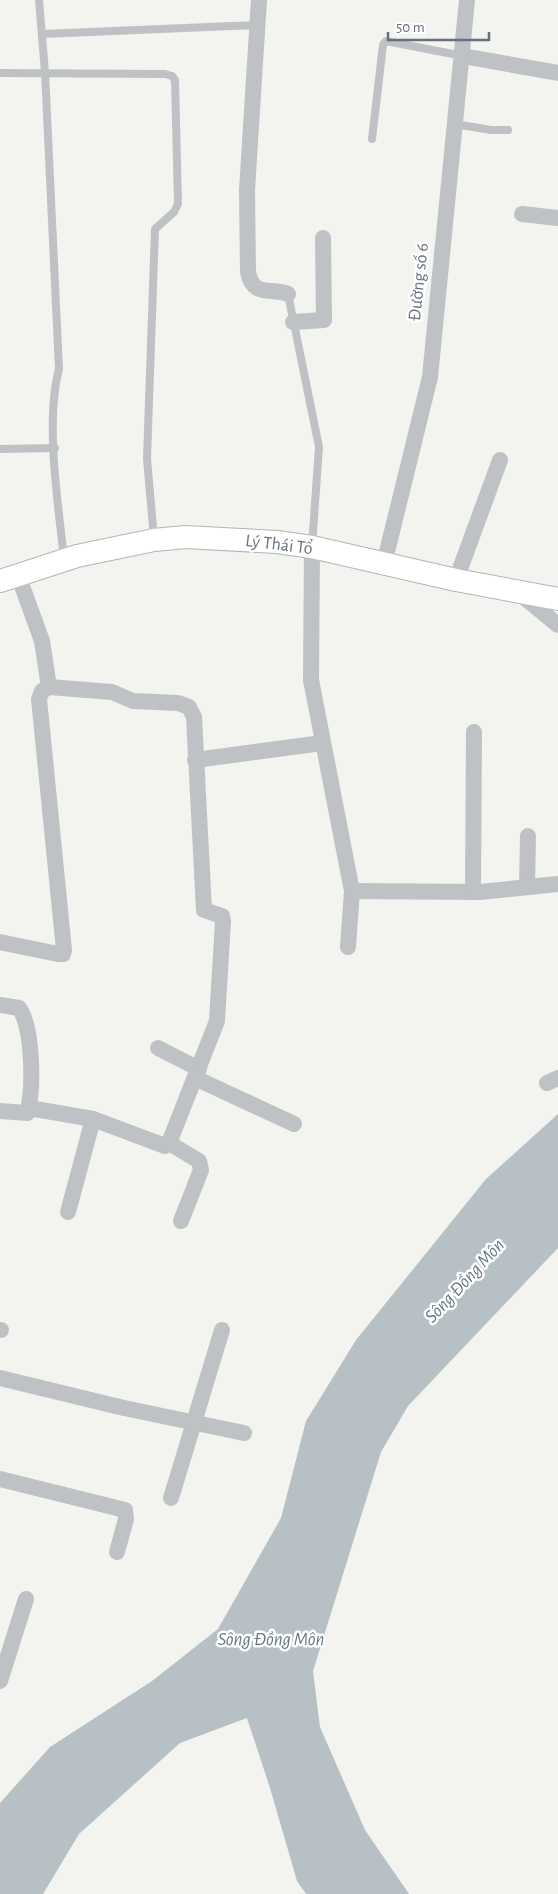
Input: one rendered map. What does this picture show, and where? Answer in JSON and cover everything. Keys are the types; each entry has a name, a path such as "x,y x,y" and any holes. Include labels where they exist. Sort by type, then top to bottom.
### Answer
{"main road":[{"name":"Lý Thái Tổ","path":"9,578 64,560 154,540 186,537 277,542 312,547 456,580 558,599"}],"street":[{"path":"260,0 247,190 248,272 250,281 256,287 288,294"},
{"name":"Đường số 6","path":"384,564 430,377 467,0"},
{"path":"463,56 558,73"},
{"path":"522,214 558,218"},
{"path":"294,322 324,320 323,238"},
{"path":"456,580 500,460"},
{"path":"312,547 309,662 322,742 352,891 348,947"},
{"path":"9,578 42,641 49,688"},
{"path":"517,592 558,625"},
{"path":"0,942 58,954 63,954 64,950 39,699 42,691 49,688 112,692 134,701 178,703 189,707 194,717 203,906 207,912 222,916 223,921 217,1021 197,1073 169,1143 165,1146 93,1119 29,1108"},
{"path":"473,892 474,732"},
{"path":"195,760 322,742"},
{"path":"527,886 528,836"},
{"path":"352,891 473,892 558,884"},
{"path":"0,1005 19,1008 30,1034 28,1113 0,1111"},
{"path":"158,1048 197,1073 294,1124"},
{"path":"68,1212 93,1119"},
{"path":"169,1143 199,1161 201,1165 201,1170 181,1222"},
{"path":"171,1498 222,1330"},
{"path":"0,1378 124,1408 244,1432"},
{"path":"0,1479 125,1510 126,1519 117,1552"},
{"path":"0,1680 26,1599"}],"lane":[{"path":"39,0 45,72 59,369 54,389 55,448 64,560"},
{"path":"42,34 258,25"},
{"path":"372,139 383,45 386,41 463,56"},
{"path":"0,73 165,74 172,76 175,80 178,204 174,212 154,229 146,459 154,540"},
{"path":"456,124 491,130 508,130"},
{"path":"288,294 319,447 312,547"},
{"path":"0,449 55,448"}],"water":[{"name":"Sông Đồng Môn","path":"558,1114 558,1248 408,1406 381,1452 313,1671 320,1727 365,1830 409,1894 306,1894 297,1881 247,1718 180,1743 79,1834 43,1894 0,1894 0,1803 50,1747 152,1681 218,1629 281,1518 306,1421 356,1340 486,1179"}]}
